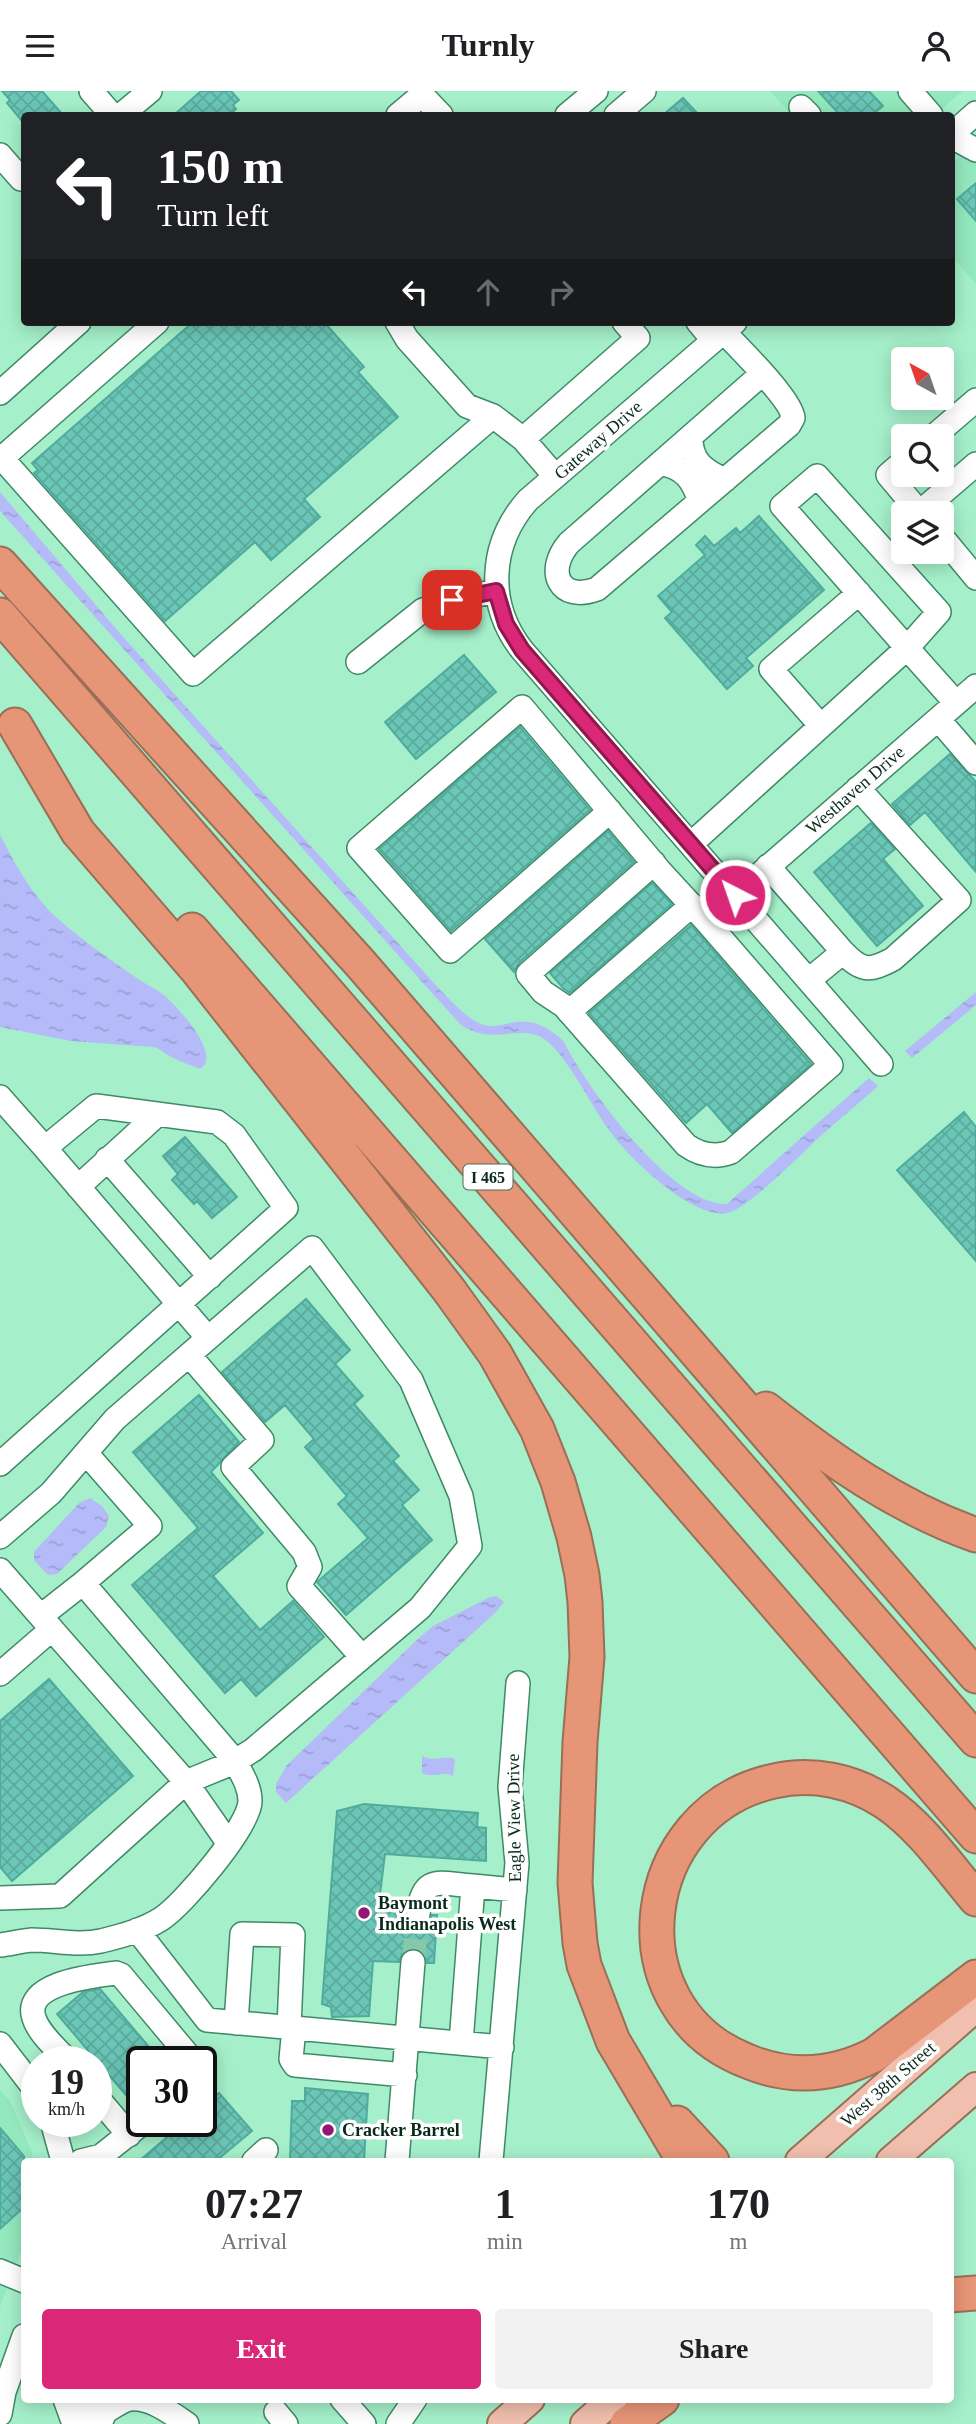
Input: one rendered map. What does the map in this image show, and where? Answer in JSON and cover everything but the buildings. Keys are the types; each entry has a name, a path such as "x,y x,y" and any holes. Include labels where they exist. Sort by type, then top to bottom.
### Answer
{"highway":[{"path":"0,564 360,963 976,1676"},
{"name":"I 465","path":"0,615 976,1740"},
{"path":"7,717 976,1836"},
{"path":"7,717 78,832 198,971 449,1290 495,1354 537,1429 558,1482 575,1537 585,1602 587,1657 580,1742 575,1883 584,1965 613,2041 682,2158"},
{"path":"663,1311 765,1408 811,1445 864,1482 922,1512 976,1535"},
{"path":"976,1899 908,1821 885,1802 846,1783 816,1778 787,1778 758,1784 731,1796 696,1823 666,1873 658,1902 656,1931 663,1973 676,2001 693,2024 727,2052 782,2072 827,2072 874,2055 976,1977"},
{"path":"641,2090 709,2158"},
{"path":"954,2295 976,2293"},
{"path":"627,2424 656,2403"}],"main road":[{"name":"West 38th Street","path":"803,2158 976,2007"},
{"path":"894,2158 976,2087"},
{"path":"502,2424 526,2403"},
{"path":"585,2424 609,2403"}],"street":[{"path":"91,91 109,112"},
{"path":"125,112 150,91"},
{"path":"571,112 596,91"},
{"path":"620,112 644,91"},
{"path":"910,91 924,112"},
{"path":"402,112 422,95 437,112"},
{"path":"955,133 976,113"},
{"path":"955,138 976,150"},
{"path":"0,155 21,178"},
{"path":"0,393 75,326"},
{"path":"152,326 1,457 193,674 494,416"},
{"path":"399,326 407,339 467,406 494,416 523,439 555,477"},
{"path":"523,439 638,338 628,326"},
{"path":"724,331 789,404 793,411 789,425 597,589 585,594 564,587 557,578 559,555 569,543 762,374"},
{"name":"Gateway Drive","path":"496,585 498,555 509,526 528,500 724,331"},
{"path":"948,424 976,400"},
{"path":"691,436 691,446 698,463 704,470 725,479"},
{"path":"660,463 682,470 690,478 700,501"},
{"path":"933,501 976,464"},
{"path":"691,844 907,648 939,612 817,476 782,506 907,648 956,703"},
{"path":"898,487 910,501"},
{"path":"954,551 976,578"},
{"path":"358,662 423,610 496,585 506,624 517,644 881,1064"},
{"path":"821,726 771,669 859,593"},
{"name":"Westhaven Drive","path":"569,1011 699,913 735,895 976,686"},
{"path":"610,811 450,951 359,848 522,707 831,1065 731,1151 722,1155 701,1153 686,1145 569,1011 554,997 543,992 528,974 654,863"},
{"path":"938,719 976,763"},
{"path":"768,866 855,965 864,969 892,959 959,900 858,788"},
{"path":"809,981 843,952"},
{"path":"0,1097 208,1338"},
{"path":"0,1464 286,1208 234,1135 217,1122 96,1106 45,1148"},
{"path":"78,1187 158,1114"},
{"path":"107,1159 210,1277"},
{"path":"0,1898 60,1896 186,1782 235,1761 253,1750 420,1608 470,1546 461,1496 411,1380 312,1248 115,1419 51,1493 6,1523"},
{"path":"189,1355 262,1440 233,1467 304,1552 310,1567 299,1586 362,1657"},
{"path":"0,1674 83,1583 150,1526 86,1453"},
{"path":"0,1570 8,1597 46,1622 186,1782 229,1844"},
{"path":"0,1945 32,1940 74,1944 100,1941 137,1930 162,1918 177,1906 229,1844 246,1818 250,1801 247,1784 235,1761 83,1583"},
{"name":"Eagle View Drive","path":"491,2158 517,1858 510,1787 518,1683"},
{"path":"418,1914 421,1895 433,1884 515,1889"},
{"path":"461,2043 473,1886"},
{"path":"137,1930 207,2020 502,2047"},
{"path":"236,2022 242,1934 293,1935 290,2059 295,2065 405,2075"},
{"path":"397,2158 414,1962"},
{"path":"55,2046 33,2016 33,2007 40,1997 62,1982 116,1973 121,1975 180,2046"},
{"path":"4,2057 21,2075"},
{"path":"112,2108 126,2119"},
{"path":"96,2158 126,2136"},
{"path":"56,2137 62,2158"},
{"path":"0,2271 21,2280"},
{"path":"0,2414 4,2392 21,2344"},
{"path":"66,2403 74,2424"},
{"path":"80,2424 84,2410 90,2403"},
{"path":"100,2424 105,2412 122,2403"},
{"path":"152,2403 187,2424"},
{"path":"169,2403 187,2424"},
{"path":"348,2403 364,2424"},
{"path":"398,2424 412,2403"}],"shaded area":[{"path":"770,91 963,91 938,112 789,112"},
{"path":"976,142 976,284 955,260 955,160"},
{"path":"0,2090 10,2101 21,2126 21,2137 26,2137 32,2152 33,2158 21,2158 21,2251 0,2307"}],"water":[{"path":"0,492 117,630 441,991 463,1012 482,1024 492,1026 523,1021 542,1026 554,1033 564,1042 611,1114 657,1165 682,1186 705,1199 727,1204 869,1078 878,1086 768,1186 735,1210 727,1213 713,1212 697,1207 681,1197 648,1172 621,1145 565,1061 548,1042 528,1033 483,1034 459,1023 0,511"},
{"path":"0,835 32,889 57,918 107,957 162,994 179,1010 196,1032 206,1054 206,1063 200,1069 153,1047 71,1041 0,1027"},
{"path":"976,992 976,1005 912,1058 905,1051"},
{"path":"90,1498 102,1506 109,1516 106,1527 57,1574 48,1575 34,1560 34,1552 79,1503"},
{"path":"496,1596 504,1602 496,1612 286,1803 276,1792 276,1784 287,1765 433,1626"},
{"path":"422,1756 431,1759 455,1759 453,1776 422,1773"}],"tunnel":[{"path":"413,1962 418,1914"}],"place":[{"name":"Baymont Indianapolis West","path":"364,1913"},
{"name":"Cracker Barrel","path":"328,2130"}],"route":[{"path":"452,600 496,591 506,624 522,650 735,895"}]}
